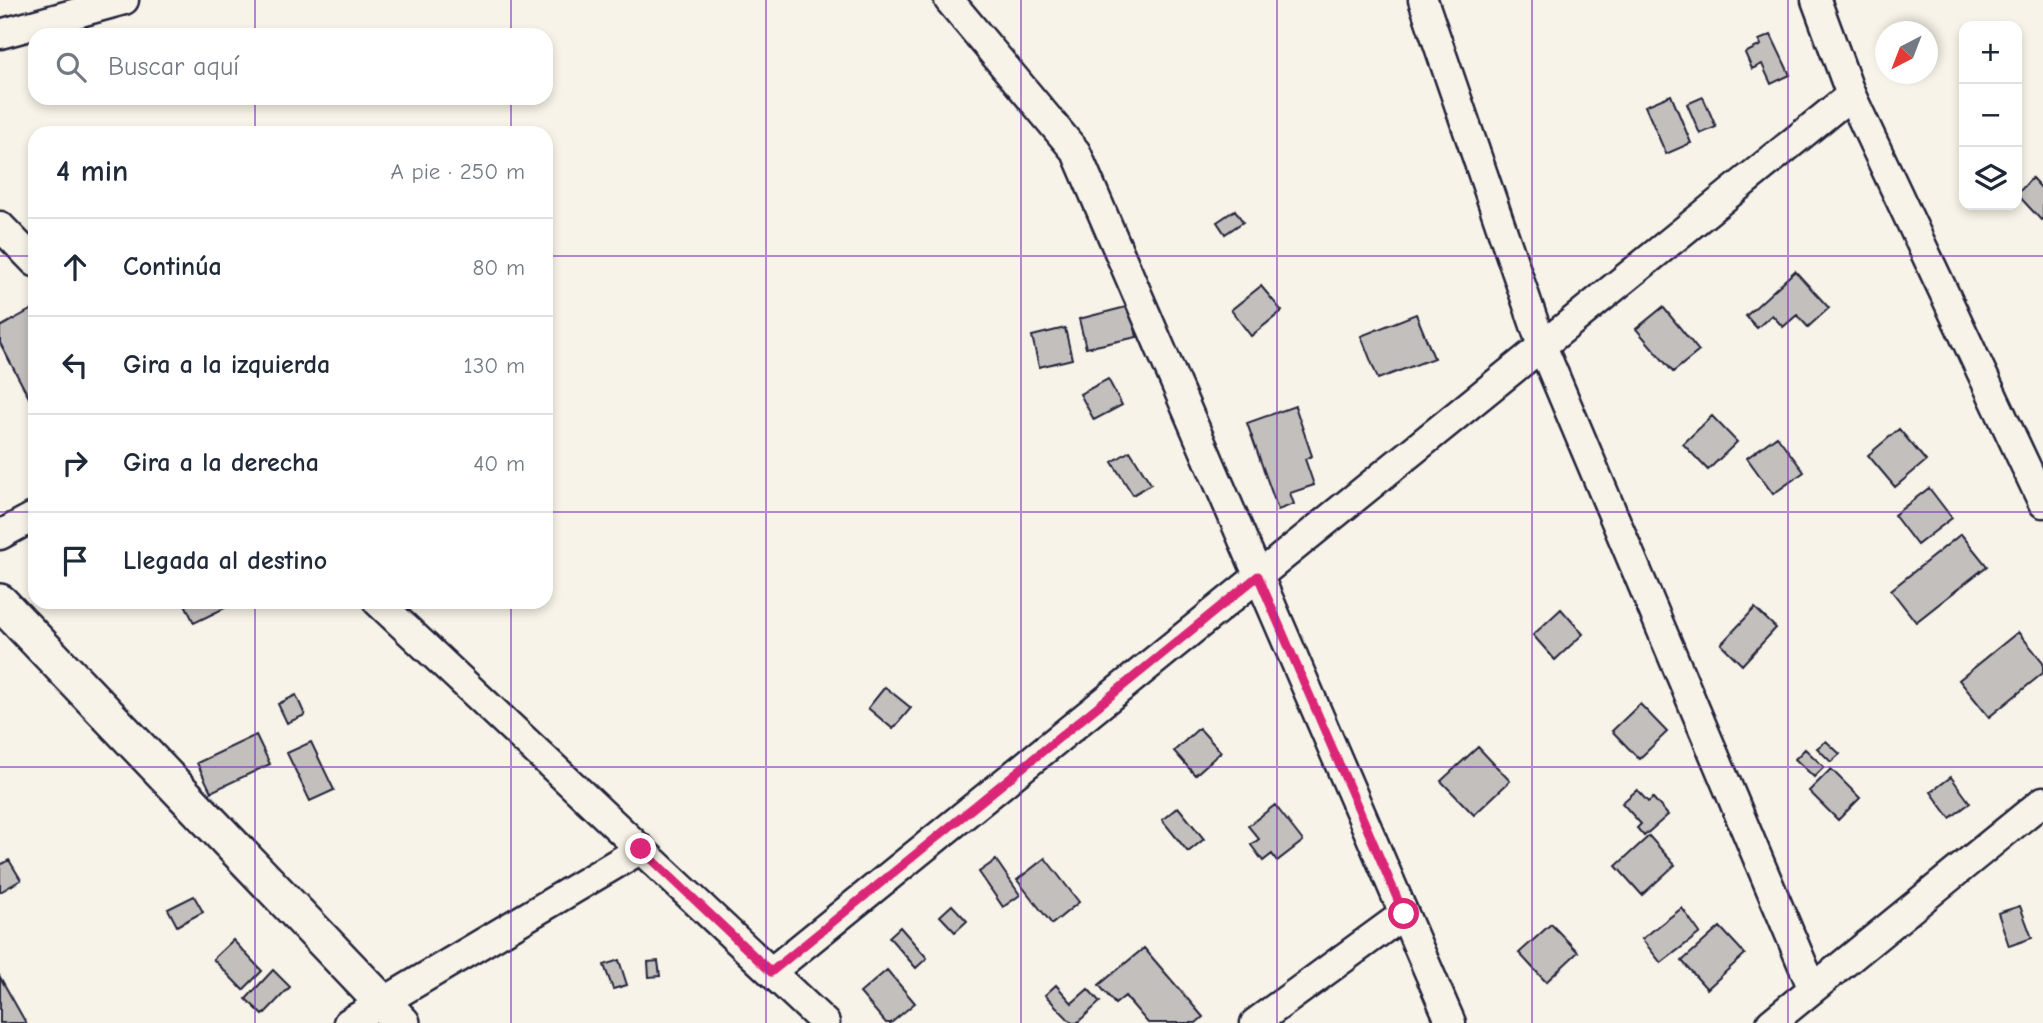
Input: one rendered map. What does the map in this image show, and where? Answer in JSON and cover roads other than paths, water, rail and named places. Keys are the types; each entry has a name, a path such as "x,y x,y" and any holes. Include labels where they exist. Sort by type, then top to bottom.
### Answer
{"street":[{"path":"0,34 124,0"},
{"path":"949,0 1076,152 1451,1023"},
{"path":"1423,0 1542,346 1812,987"},
{"path":"1815,0 1851,94 2043,503"},
{"path":"771,972 1851,94"},
{"path":"0,226 28,255"},
{"path":"0,535 28,520"},
{"path":"0,602 392,1012"},
{"path":"385,609 825,1023"},
{"path":"1771,1023 2043,801"},
{"path":"348,1023 392,1012 641,849"},
{"path":"1255,1023 1404,914"}]}
